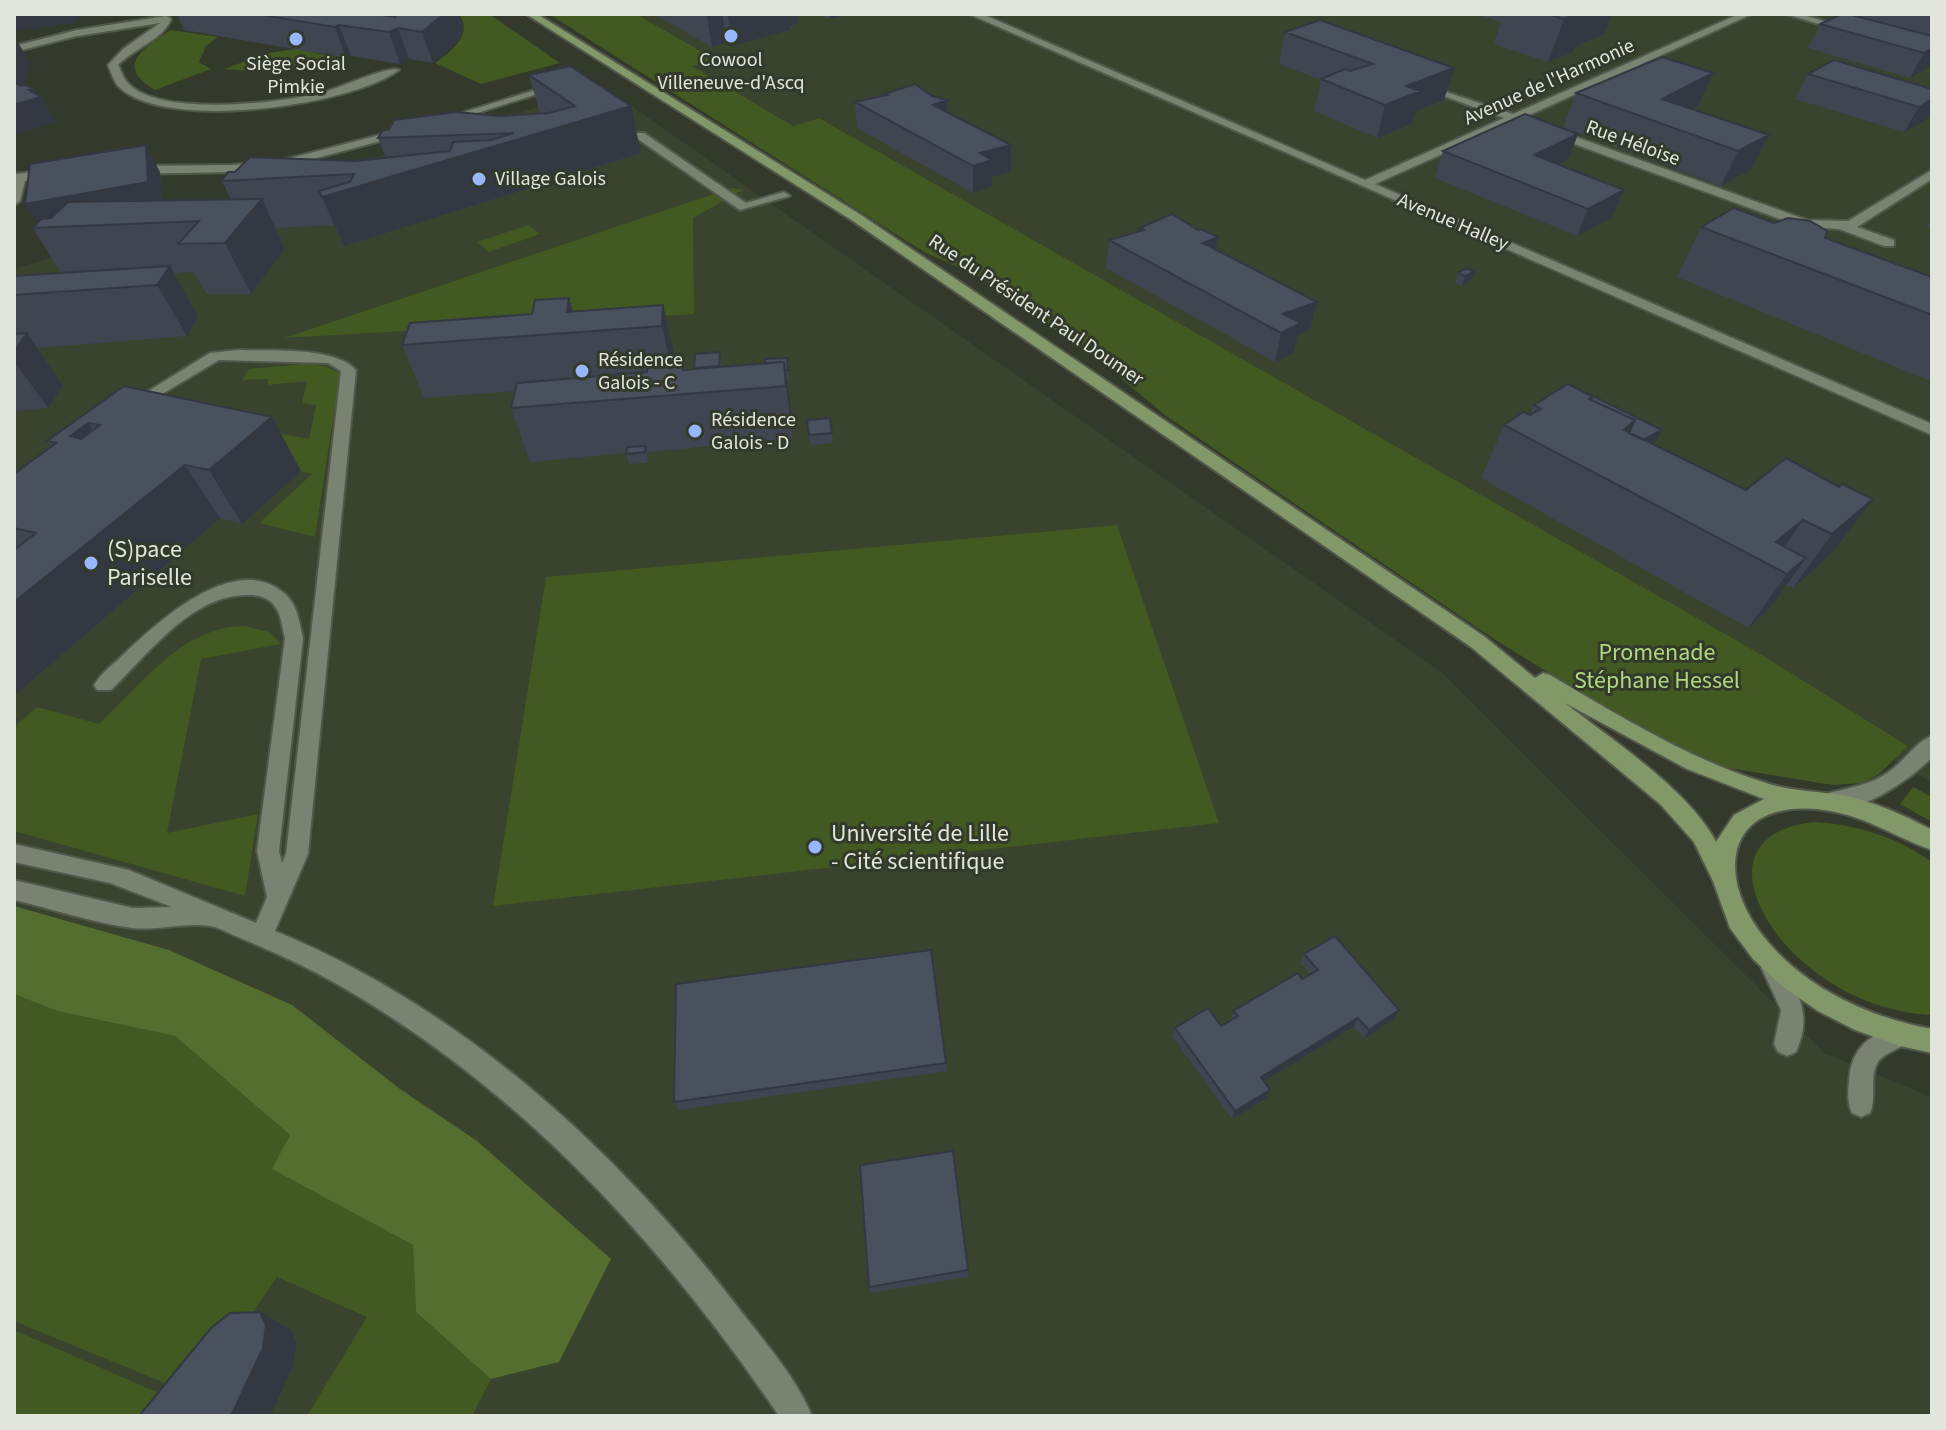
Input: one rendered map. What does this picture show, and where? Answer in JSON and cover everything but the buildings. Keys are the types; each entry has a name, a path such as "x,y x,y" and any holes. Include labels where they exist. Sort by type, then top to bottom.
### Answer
{"main road":[{"name":"Rue du Président Paul Doumer","path":"531,14 866,224 1478,642 1670,751 1751,787 1801,802"},
{"name":"Rue du Président Paul Doumer","path":"542,14 561,30"},
{"name":"Rue du Président Paul Doumer","path":"1478,642 1668,798 1702,836 1723,878 1732,907 1764,954 1815,997 1857,1020 1900,1035 1932,1041"},
{"path":"1723,878 1724,850 1736,828 1756,812 1801,802 1825,803 1881,816 1932,841"}],"street":[{"name":"Avenue Halley","path":"974,14 1932,430"},
{"name":"Avenue de l'Harmonie","path":"1365,184 1747,14"},
{"path":"1791,14 1861,34"},
{"path":"14,49 77,33 166,17 163,27 126,51 113,65 115,77 129,92 197,107 273,104 359,85 394,70"},
{"name":"Rue Héloise","path":"1414,81 1784,218 1806,224 1844,226"},
{"path":"434,122 539,92"},
{"path":"112,171 268,166 314,157 419,127"},
{"path":"623,140 640,135 744,207 784,196"},
{"path":"14,201 17,178 68,174"},
{"path":"1844,226 1857,222 1932,174"},
{"path":"1844,226 1889,243"},
{"path":"112,419 160,386 215,356 238,354 329,359 349,370 297,854 262,935"},
{"path":"104,685 193,604 221,593 249,588 272,593 286,607 294,638 268,851 279,899"},
{"path":"1825,803 1887,786 1910,769 1932,744"},
{"path":"14,853 113,875 166,893 211,916 320,962 420,1020 529,1104 604,1174 674,1250 750,1344 797,1416"},
{"path":"14,890 133,918 211,916"},
{"path":"1764,954 1779,975 1793,1010 1787,1044"},
{"path":"1861,1104 1862,1061 1878,1044 1900,1035"}],"shaded area":[{"path":"636,14 1932,14 1932,783 1893,760 1907,745 1761,655 819,118 793,126 691,66 714,58"},
{"name":"Université de Lille ‐ Cité scientifique","path":"604,87 1441,672 1824,1053 1932,1097 1932,1416 14,1416 14,269"}],"green space":[{"path":"459,14 489,14 560,63 481,84 435,63 462,36 464,29"},
{"name":"Promenade Stéphane Hessel","path":"549,14 636,14 715,59 692,66 793,126 819,118 1762,655 1908,746 1879,774 1863,783 1833,785 1723,767 1626,720 1494,639 1166,416 1099,360 978,276 924,252"},
{"path":"171,30 218,37 206,46 199,62 211,69 155,90 136,73 135,65 143,50"},
{"path":"296,49 345,59 275,73 224,69 268,53"},
{"path":"732,188 743,190 693,218 694,314 284,338"},
{"path":"528,225 540,234 489,252 477,242"},
{"path":"305,364 326,366 340,373 315,537 259,523 312,474 158,439 165,412 309,439 316,405 302,403 307,381 268,385 268,379 242,380 249,369"},
{"path":"1117,525 1219,823 493,906 546,577"},
{"path":"244,626 269,632 281,644 201,659 167,833 258,814 245,896 14,831 14,727 37,707 99,724 147,676 182,647 201,636"},
{"path":"1913,787 1932,797 1932,822 1900,804"},
{"path":"1813,822 1876,833 1905,845 1932,862 1932,1015 1882,1006 1836,986 1809,967 1773,928 1760,906 1753,883 1753,862 1762,844 1782,830"},
{"path":"14,906 169,950 292,1005 400,1089 477,1141 611,1259 559,1362 491,1379 416,1312 413,1245 272,1169 290,1135 175,1036 57,1011 14,994"},
{"path":"14,994 57,1011 175,1036 290,1135 273,1169 413,1245 416,1312 491,1379 472,1416 307,1416 367,1317 277,1277 196,1396 14,1321"},
{"path":"14,1330 161,1394 138,1416 14,1416"}],"place":[{"name":"Cowool Villeneuve-d'Ascq","path":"731,36"},
{"name":"Siège Social Pimkie","path":"296,39"},
{"name":"Village Galois","path":"479,179"},
{"name":"Résidence Galois - C","path":"582,371"},
{"name":"Résidence Galois - D","path":"695,431"},
{"name":"(S)pace Pariselle","path":"91,563"},
{"name":"Université de Lille ‐ Cité scientifique","path":"815,847"}]}
